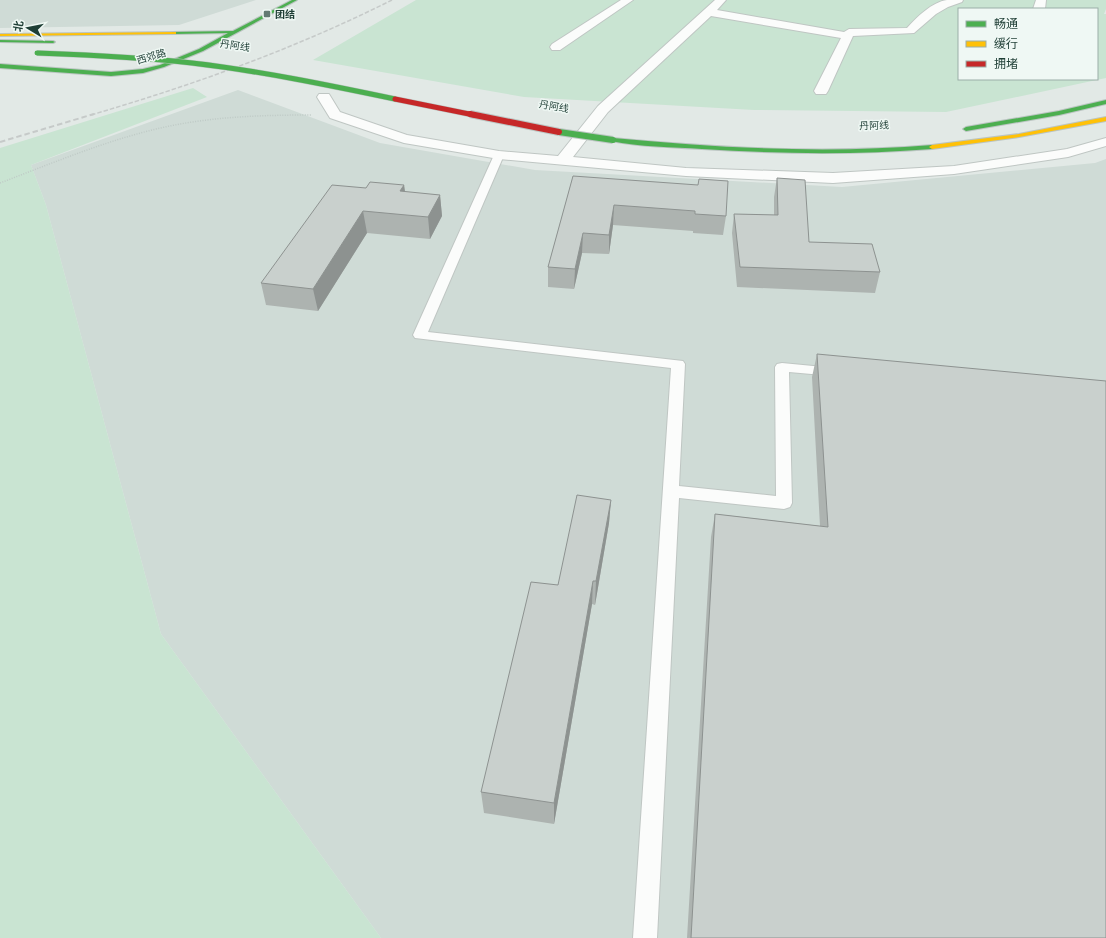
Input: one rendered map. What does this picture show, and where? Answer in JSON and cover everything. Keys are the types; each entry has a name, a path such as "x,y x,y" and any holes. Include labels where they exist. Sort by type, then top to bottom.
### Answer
{"main road":[{"name":"西郊路","path":"0,66 92,72 142,72 163,66 188,55 295,0"},
{"path":"0,35 234,32"},
{"path":"0,41 76,43"},
{"name":"丹阿线","path":"178,50 216,54"},
{"name":"丹阿线","path":"34,53 192,62 282,76 553,131 613,140 690,148 774,152 921,148 994,141 1074,127 1106,119"},
{"path":"956,130 979,128 1059,113 1106,102"},
{"name":"丹阿线","path":"578,121 601,125"}],"street":[{"path":"556,47 628,0"},
{"path":"562,162 603,109 721,0"},
{"path":"821,91 849,33 910,31 928,13 945,3 958,0"},
{"path":"709,12 847,36"},
{"path":"324,97 335,115 404,139 499,156 686,172 833,178 954,170 1068,153 1106,142"}],"lane":[{"path":"499,156 420,335 678,364 645,938"},
{"path":"671,491 784,503 782,367 845,373"}],"path":[{"path":"0,183 91,149 151,130 200,120 289,114 335,115"}],"shaded area":[{"path":"0,0 256,0 179,25 0,28"},
{"path":"238,90 380,143 535,170 842,187 1095,163 1106,159 1106,938 381,938 161,634 46,205 31,165"}],"green space":[{"path":"416,0 1106,0 1106,9 1104,14 1106,14 1106,78 1098,80 1098,8 958,8 958,80 1097,80 946,112 754,110 524,97 313,60"},
{"path":"193,88 207,97 31,165 46,205 161,634 381,938 0,938 0,148"}],"building":[{"path":"573,176 698,185 699,179 728,181 726,216 695,214 695,211 614,205 609,235 583,233 575,269 548,267"},
{"path":"777,178 805,180 809,242 872,244 880,272 740,267 734,214 778,215"},
{"path":"370,182 404,185 400,191 440,195 428,217 363,211 313,289 261,283 332,185 366,188"},
{"path":"817,354 1106,381 1106,938 691,938 715,514 828,527"},
{"path":"577,495 611,500 596,581 593,581 554,803 481,792 531,582 558,585"}],"railway":[{"path":"91,115 169,91 281,50 355,18 392,0"},
{"path":"0,142 94,114"}],"traffic: fast":[{"path":"0,66 111,74 143,71 162,66 201,50 295,0"},
{"path":"174,33 231,32"},
{"path":"0,41 53,42"},
{"path":"37,53 95,55 217,66 294,79 395,99"},
{"path":"966,129 1059,113 1106,102"},
{"path":"559,132 613,140"},
{"path":"613,140 733,150 812,152 852,152 932,147"}],"traffic: slow":[{"path":"0,35 174,33"},
{"path":"932,147 1019,136 1106,119"}],"traffic: jam":[{"path":"395,99 559,132"}],"place":[{"name":"团结","path":"267,14"}]}
